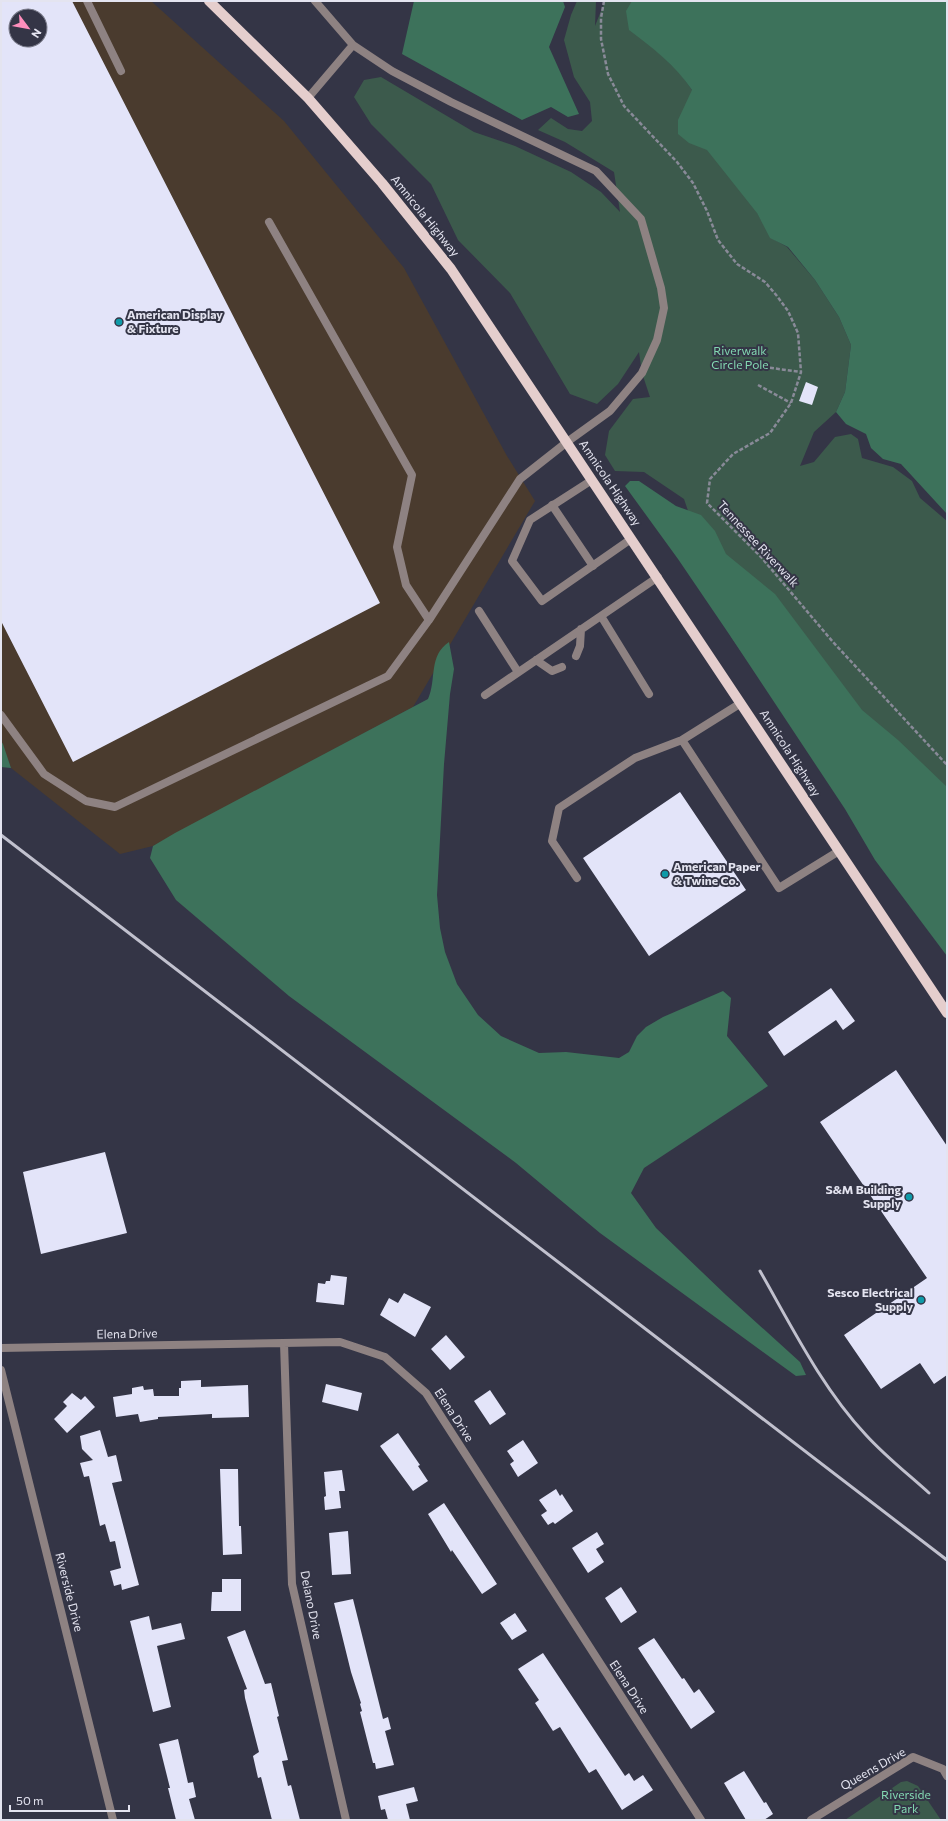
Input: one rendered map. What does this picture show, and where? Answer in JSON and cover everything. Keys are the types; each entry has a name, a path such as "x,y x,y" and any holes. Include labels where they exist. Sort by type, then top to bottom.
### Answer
{"main road":[{"name":"Amnicola Highway","path":"209,1 308,98 382,183 451,269 947,1012"}],"street":[{"path":"88,1 120,71"},
{"path":"1,715 44,774 86,801 115,807 388,676 429,620 520,479 610,411 642,373 657,340 664,308 661,288 641,220 596,171 451,102 392,71 354,45 315,1"},
{"path":"308,98 354,45"},
{"path":"269,222 412,475 396,548 406,585 429,620"},
{"path":"592,480 530,520 512,561 542,601 631,539"},
{"path":"552,505 593,566"},
{"path":"485,695 658,577"},
{"path":"479,611 518,672"},
{"path":"601,616 649,694"},
{"path":"576,656 580,646 581,629"},
{"path":"536,660 552,671 562,667"},
{"path":"577,878 552,841 559,808 635,758 682,740 741,703"},
{"path":"682,740 780,888 839,851"},
{"name":"Elena Drive","path":"1,1348 340,1342 385,1357 426,1393 701,1820"},
{"name":"Delano Drive","path":"284,1343 292,1584 346,1820"},
{"name":"Riverside Drive","path":"1,1370 113,1820"},
{"name":"Queens Drive","path":"811,1820 913,1757 943,1769 947,1776"}],"path":[{"name":"Tennessee Riverwalk","path":"604,1 601,18 601,39 608,74 624,106 677,162 693,184 707,211 718,240 737,264 765,282 788,311 798,333 801,372 791,403 770,433 733,454 710,479 707,503 761,557 833,642 947,766"},
{"path":"764,367 801,372"},
{"path":"758,385 791,403"}],"shaded area":[{"path":"1,1 151,1 284,121 404,268 507,456 535,501 413,707 153,846 120,854 11,768 1,741"}],"green space":[{"path":"414,1 563,1 565,7 549,47 579,114 568,117 551,107 522,120 402,54"},
{"name":"Riverwalk Circle Pole","path":"577,1 596,1 595,26 605,1 677,1 659,53 680,73 692,90 761,220 775,240 787,247 815,280 839,317 851,345 845,392 836,412 814,432 800,466 814,462 835,437 851,434 858,439 862,458 893,467 912,481 920,498 947,521 947,941 731,637 684,499 644,472 615,471 605,455 609,431 633,399 650,397 642,373 639,352 618,384 597,404 570,394 510,293 458,240 431,184 371,124 354,97 364,80 381,77 474,132 515,146 571,172 601,192 620,212 614,172 565,142 538,130 551,118 568,129 582,131 592,121 590,102 574,77 564,40 571,15"},
{"path":"632,1 947,1 947,514 901,464 883,459 871,448 866,434 846,424 836,412 845,392 851,345 839,317 815,280 788,247 770,238 757,213 707,150 689,143 678,134 678,120 692,90 671,65 655,50 629,30 626,11"},
{"path":"630,481 639,481 676,506 701,515 715,531 726,554 775,594 862,710 898,740 947,787 947,956 875,860 845,809 731,637 678,559 625,486"},
{"path":"449,642 454,669 450,694 444,764 437,895 440,928 445,952 457,984 478,1015 501,1036 539,1053 566,1052 619,1058 629,1052 637,1036 646,1027 663,1017 723,991 731,998 727,1036 768,1086 644,1168 631,1193 656,1228 726,1295 800,1362 806,1375 796,1376 600,1233 516,1163 289,996 176,900 150,858 153,846 175,833 428,699 438,654"},
{"path":"1,741 3,744 11,768 1,767"},
{"name":"Riverside Park","path":"907,1781 918,1786 941,1820 845,1820 901,1782"}],"building":[{"name":"American Display & Fixture","path":"1,1 72,1 380,603 73,762 1,621"},
{"path":"806,382 818,387 812,405 799,401"},
{"name":"American Paper & Twine Co.","path":"680,792 746,890 649,956 583,858"},
{"path":"831,988 855,1021 843,1030 836,1020 784,1056 768,1032"},
{"name":"S&M Building Supply","path":"896,1070 947,1146 947,1375 934,1384 920,1363 881,1389 844,1335 927,1278 820,1122"},
{"path":"105,1152 127,1233 41,1254 23,1172"},
{"path":"331,1275 347,1277 344,1305 316,1302 318,1283 325,1284 326,1281 330,1281"},
{"path":"404,1293 431,1307 415,1337 380,1315 389,1298 398,1303"},
{"path":"446,1335 465,1357 450,1370 431,1349"},
{"path":"201,1380 201,1387 248,1385 249,1417 212,1418 212,1414 158,1417 158,1419 140,1422 138,1414 116,1417 113,1397 132,1394 132,1388 143,1386 144,1390 153,1389 154,1396 179,1396 181,1381"},
{"path":"326,1384 362,1393 358,1411 322,1402"},
{"path":"490,1390 506,1414 490,1425 474,1401"},
{"path":"72,1393 81,1400 85,1396 95,1407 67,1433 54,1419 67,1406 63,1402"},
{"path":"100,1430 108,1457 116,1455 122,1481 112,1483 139,1585 122,1590 121,1584 114,1586 110,1571 121,1568 115,1541 110,1542 105,1524 100,1526 89,1476 84,1477 80,1463 93,1460 82,1449 80,1436"},
{"path":"398,1433 420,1465 418,1466 428,1481 413,1491 380,1446"},
{"path":"523,1440 538,1463 518,1477 510,1464 514,1461 507,1451"},
{"path":"220,1469 238,1469 239,1526 241,1526 242,1554 223,1555"},
{"path":"342,1470 345,1491 339,1491 341,1508 325,1510 324,1497 326,1496 324,1472"},
{"path":"556,1489 560,1496 562,1494 573,1511 555,1524 553,1522 548,1525 541,1515 547,1511 539,1500"},
{"path":"444,1503 497,1584 482,1594 452,1550 451,1552 428,1514"},
{"path":"348,1531 351,1574 332,1575 329,1533"},
{"path":"597,1532 604,1544 596,1549 604,1562 588,1573 572,1548"},
{"path":"222,1579 241,1579 241,1611 211,1611 212,1592 222,1592"},
{"path":"621,1587 637,1612 621,1623 605,1598"},
{"path":"353,1599 383,1719 388,1717 391,1729 385,1731 394,1765 376,1769 375,1763 373,1763 360,1712 362,1711 361,1703 351,1672 334,1603"},
{"path":"515,1613 527,1631 512,1640 500,1623"},
{"path":"149,1616 152,1630 181,1623 185,1639 157,1646 171,1707 153,1712 130,1621"},
{"path":"245,1630 265,1684 271,1683 279,1716 277,1717 288,1760 282,1761 288,1786 291,1785 300,1820 272,1820 261,1777 258,1778 253,1756 259,1752 245,1698 244,1690 247,1689 227,1637"},
{"path":"654,1638 682,1679 684,1678 694,1693 699,1689 715,1712 691,1729 638,1648"},
{"path":"543,1653 625,1776 629,1773 634,1781 643,1775 653,1790 622,1810 596,1769 589,1773 560,1727 553,1731 535,1703 539,1700 518,1669"},
{"path":"178,1739 188,1783 193,1782 196,1797 189,1799 195,1820 176,1820 168,1788 170,1788 159,1744"},
{"path":"744,1771 764,1803 766,1802 773,1814 764,1820 746,1820 724,1783"},
{"path":"414,1787 418,1801 406,1804 410,1820 388,1820 385,1809 381,1810 378,1796"}],"railway":[{"path":"1,835 947,1560"},
{"path":"760,1271 808,1356 850,1417 873,1443 929,1493"}],"place":[{"name":"American Display & Fixture","path":"119,322"},
{"name":"American Paper & Twine Co.","path":"665,874"},
{"name":"S&M Building Supply","path":"909,1197"},
{"name":"Sesco Electrical Supply","path":"921,1300"}]}
